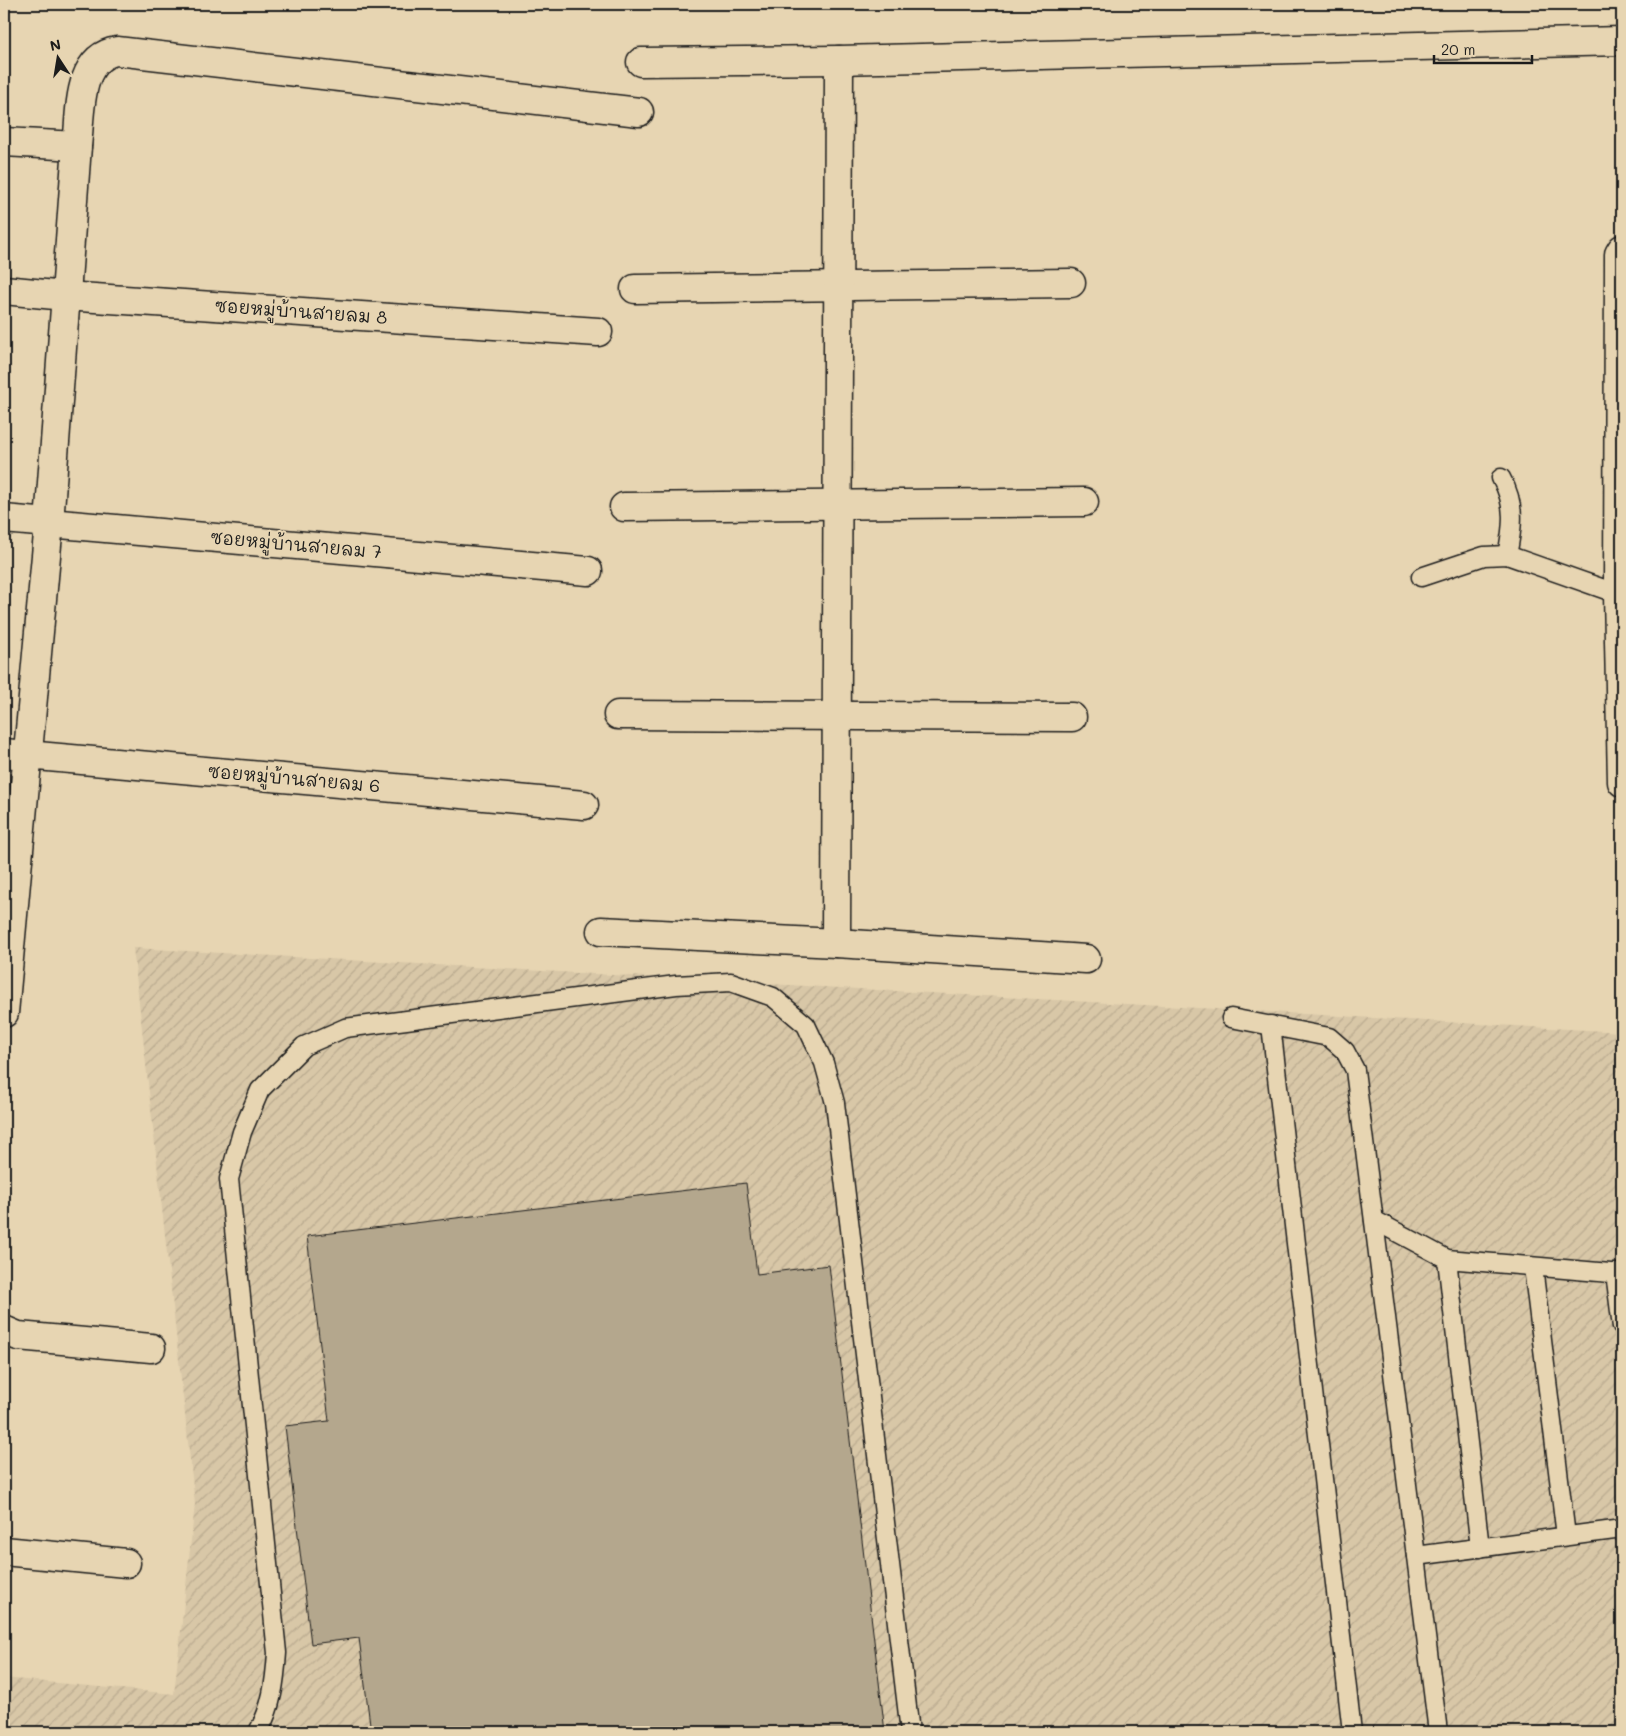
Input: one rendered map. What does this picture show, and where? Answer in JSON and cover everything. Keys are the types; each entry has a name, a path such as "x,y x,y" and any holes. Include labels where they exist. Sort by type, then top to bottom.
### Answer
{"street":[{"path":"641,62 839,60 1622,41"},
{"path":"4,1013 15,754 49,524 77,146 84,85 89,70 98,58 106,52 117,51 639,112"},
{"path":"836,942 839,504 839,60"},
{"path":"4,142 77,146"},
{"path":"1622,249 1620,254 1618,594 1622,782"},
{"path":"635,289 1072,282"},
{"name":"ซอยหมู่บ้านสายลม 8","path":"4,290 65,296 598,332"},
{"path":"624,507 1084,502"},
{"name":"ซอยหมู่บ้านสายลม 7","path":"4,519 588,571"},
{"path":"618,716 1072,717"},
{"name":"ซอยหมู่บ้านสายลม 6","path":"15,754 584,804"},
{"path":"601,931 836,942 1086,959"},
{"path":"4,1330 18,1336 151,1348"},
{"path":"4,1551 126,1562"}],"lane":[{"path":"1501,478 1512,506 1513,525 1507,555"},
{"path":"1421,577 1484,556 1507,555 1618,594"},
{"path":"258,1732 264,1721 275,1688 277,1653 232,1226 229,1179 242,1132 260,1090 304,1046 345,1028 676,985 731,982 773,997 806,1025 824,1063 835,1103 910,1732"},
{"path":"1231,1018 1329,1037 1345,1051 1355,1070 1438,1732"},
{"path":"1271,1025 1352,1732"},
{"path":"1374,1220 1448,1259 1619,1274 1622,1327"},
{"path":"1448,1259 1480,1548"},
{"path":"1533,1267 1566,1536"},
{"path":"1416,1556 1622,1529"}],"shaded area":[{"path":"133,948 1622,1032 1622,1732 4,1732 4,1678 174,1694 195,1504"}],"building":[{"path":"746,1183 757,1274 829,1265 885,1732 371,1732 359,1638 311,1644 285,1426 329,1421 307,1236"}]}
